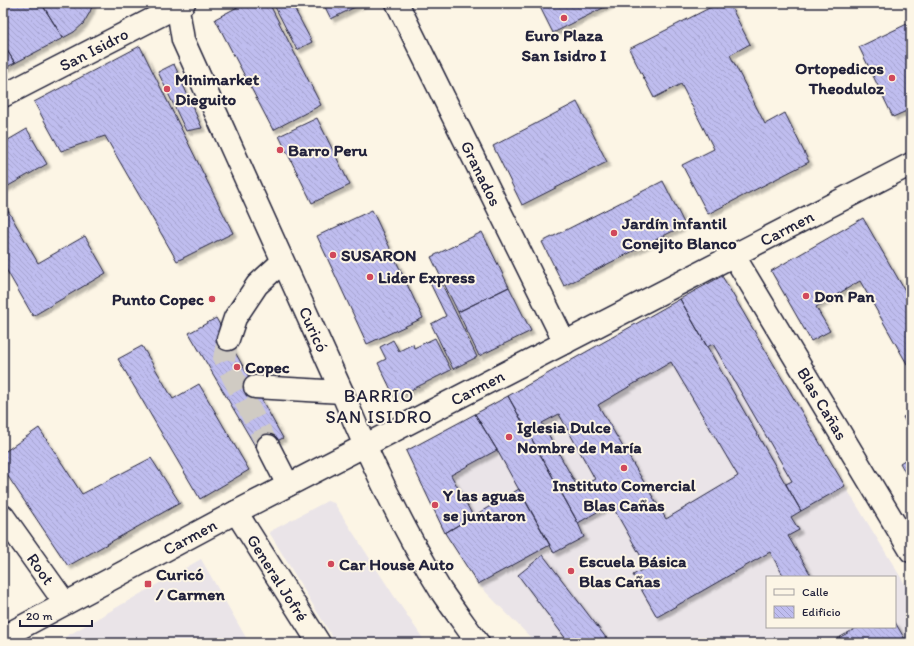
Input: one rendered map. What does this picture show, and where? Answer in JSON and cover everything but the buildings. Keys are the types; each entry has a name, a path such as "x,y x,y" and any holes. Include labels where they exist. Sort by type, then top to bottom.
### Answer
{"main road":[{"name":"Granados","path":"397,3 566,343"},
{"name":"San Isidro","path":"3,96 180,4"},
{"name":"Curicó","path":"180,4 183,40 342,392 364,446 412,541 442,591 478,643"},
{"name":"Carmen","path":"3,637 236,512 911,164"},
{"name":"Blas Cañas","path":"734,256 911,551"},
{"path":"228,339 235,318 257,285 282,262"},
{"path":"255,387 342,392"},
{"path":"268,446 288,485"},
{"name":"General Jofré","path":"236,512 319,643"},
{"name":"Root","path":"3,516 65,603"}],"shaded area":[{"name":"Instituto Comercial Blas Cañas","path":"722,276 845,486 911,594 911,643 536,643 478,584 445,533 406,451 508,396"},
{"name":"Car House Auto","path":"327,501 334,503 426,643 336,643 269,532"},
{"path":"201,559 249,643 55,643 93,621"}],"tunnel":[{"path":"228,339 224,359 268,446"}],"place":[{"name":"Euro Plaza San Isidro I","path":"564,18"},
{"name":"Ortopedicos Theoduloz","path":"892,78"},
{"name":"Minimarket Dieguito","path":"167,89"},
{"name":"Barro Peru","path":"280,150"},
{"name":"Jardín infantil Conejito Blanco","path":"614,233"},
{"name":"SUSARON","path":"333,255"},
{"name":"Lider Express","path":"370,277"},
{"name":"Don Pan","path":"806,296"},
{"name":"Punto Copec","path":"212,299"},
{"name":"Copec","path":"237,367"},
{"name":"Iglesia Dulce Nombre de María","path":"509,437"},
{"name":"Instituto Comercial Blas Cañas","path":"624,468"},
{"name":"Y las aguas se juntaron","path":"435,505"},
{"name":"Car House Auto","path":"331,564"},
{"name":"Escuela Básica Blas Cañas","path":"571,571"},
{"name":"Curicó / Carmen","path":"148,584"}],"district":[{"name":"BARRIO SAN ISIDRO","path":"379,406"}]}
